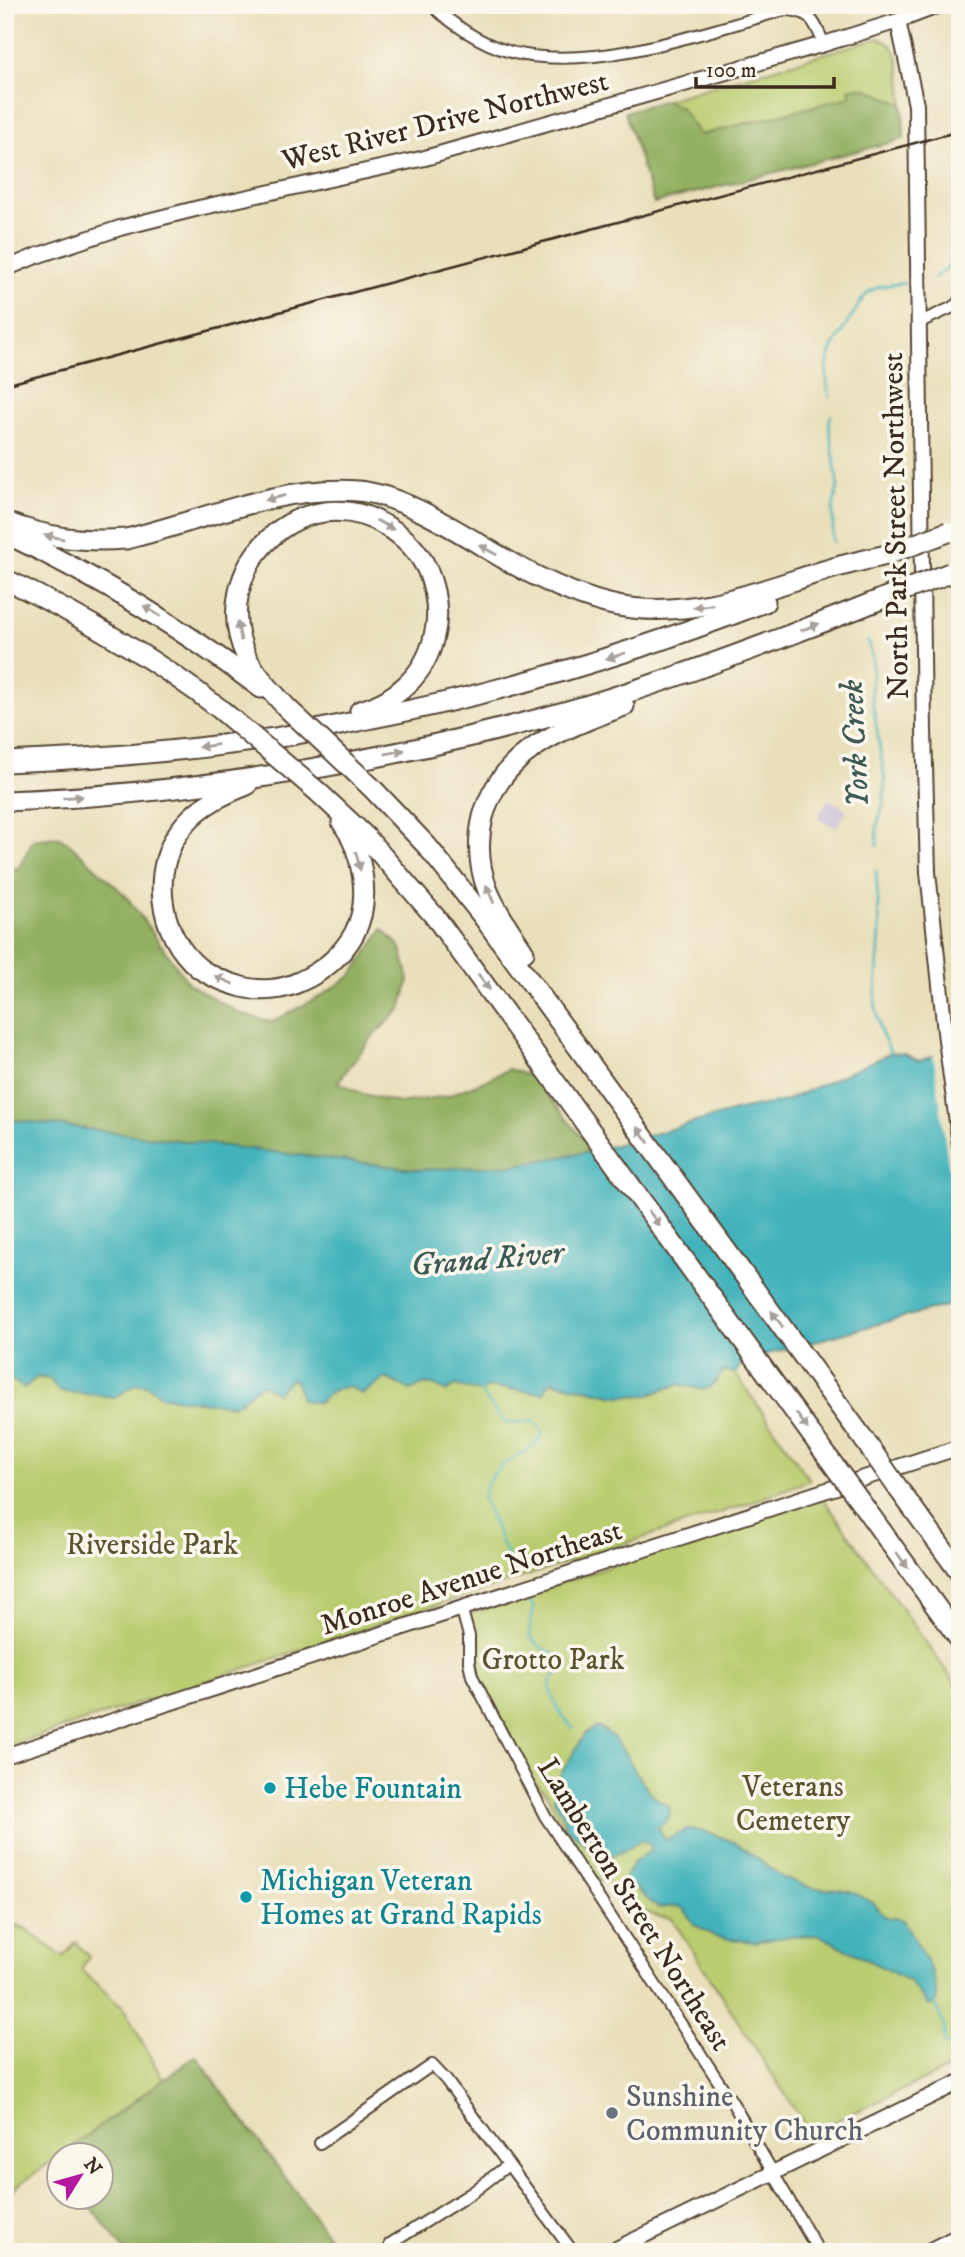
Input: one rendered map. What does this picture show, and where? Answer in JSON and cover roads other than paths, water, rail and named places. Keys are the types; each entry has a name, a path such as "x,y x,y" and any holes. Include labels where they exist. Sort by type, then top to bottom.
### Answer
{"highway":[{"path":"5,522 31,532 63,539 126,539 303,491 362,491 421,512 550,584 584,597 620,606 657,609 691,608 720,603 890,553"},
{"path":"276,737 384,702 403,688 425,661 432,646 436,625 437,610 433,586 422,560 412,546 382,523 366,516 330,512 290,523 261,547 243,576 237,597 236,619 240,639 252,666 287,708 371,787 427,846 463,890 960,1573"},
{"path":"5,762 155,752 276,737 481,695 575,669 695,630 954,529"},
{"path":"5,534 74,566 131,598 179,629 287,708"},
{"path":"5,801 109,794 276,775 497,729 584,706 746,652 955,571"},
{"path":"5,579 53,602 180,678 323,797 366,837 436,918 960,1640"},
{"path":"586,1058 567,1020 489,894 482,873 480,853 481,830 487,806 504,774 539,743 577,724 695,678 746,652"},
{"path":"276,775 226,793 208,803 184,825 170,849 162,875 166,921 179,946 199,968 227,983 256,990 288,987 321,972 342,951 354,933 362,916 364,897 358,857 348,830 323,797"}],"main road":[{"name":"West River Drive Northwest","path":"5,269 120,228 425,158 824,44 940,5"},
{"name":"North Park Street Northwest","path":"898,21 916,105 928,872 960,1145"},
{"name":"Monroe Avenue Northeast","path":"5,1756 958,1446"},
{"path":"610,2252 960,2082"}],"street":[{"path":"431,5 460,29 485,42 523,55 567,58 633,51 784,10 796,10 806,14 813,21 824,44"},
{"path":"918,323 960,302"},
{"name":"Lamberton Street Northeast","path":"461,1608 469,1636 472,1676 545,1816 732,2102 820,2252"},
{"path":"320,2143 432,2065 446,2080 573,2252"},
{"path":"390,2244 473,2192 508,2165"},
{"path":"922,2252 960,2233"}],"water":[{"name":"Grand River","path":"960,1046 960,1302 745,1360 735,1373 724,1371 713,1385 704,1390 679,1384 649,1395 616,1396 550,1381 544,1393 489,1387 480,1392 455,1385 446,1392 437,1386 429,1385 410,1390 386,1378 362,1394 348,1386 331,1391 318,1403 301,1400 296,1381 291,1379 277,1393 261,1384 235,1405 164,1397 145,1384 136,1384 116,1397 58,1391 50,1379 37,1377 24,1388 10,1379 5,1379 5,1119 419,1170 517,1165 593,1151 738,1110 785,1101 891,1053 905,1054 919,1061"},
{"path":"597,1727 615,1739 646,1787 670,1808 667,1820 658,1828 666,1840 689,1829 706,1832 734,1842 784,1878 812,1888 850,1891 872,1902 886,1917 903,1920 931,1971 936,2004 929,2006 909,1981 819,1935 754,1942 716,1937 694,1924 679,1906 658,1908 624,1879 634,1862 652,1850 651,1846 642,1840 619,1853 601,1859 566,1828 554,1799 554,1785 586,1733"}],"waterway":[{"name":"York Creek","path":"934,278 960,258"},
{"name":"York Creek","path":"830,397 827,384 830,354 860,302 876,288 904,283"},
{"name":"York Creek","path":"831,415 829,424 838,486 833,508 833,542"},
{"name":"York Creek","path":"868,641 873,662 871,693 885,781 884,802 877,826 877,846"},
{"name":"York Creek","path":"876,871 880,932 875,1002 880,1030 891,1053"},
{"path":"479,1390 508,1424 532,1421 540,1426 543,1433 531,1447 494,1474 487,1484 483,1498 514,1573"},
{"path":"528,1597 534,1609 530,1636 539,1646 568,1664 568,1668 552,1678 551,1692 556,1705 573,1728"},
{"path":"935,2003 944,2026 945,2044 953,2048 960,2047"}],"railway":[{"path":"5,385 960,131"}],"place":[{"name":"Hebe Fountain","path":"270,1788"},
{"name":"Michigan Veteran Homes at Grand Rapids","path":"246,1897"},
{"name":"Sunshine Community Church","path":"612,2113"}],"park label":[{"name":"Riverside Park","path":"152,1544"},
{"name":"Grotto Park","path":"553,1659"},
{"name":"Veterans Cemetery","path":"793,1803"}]}
